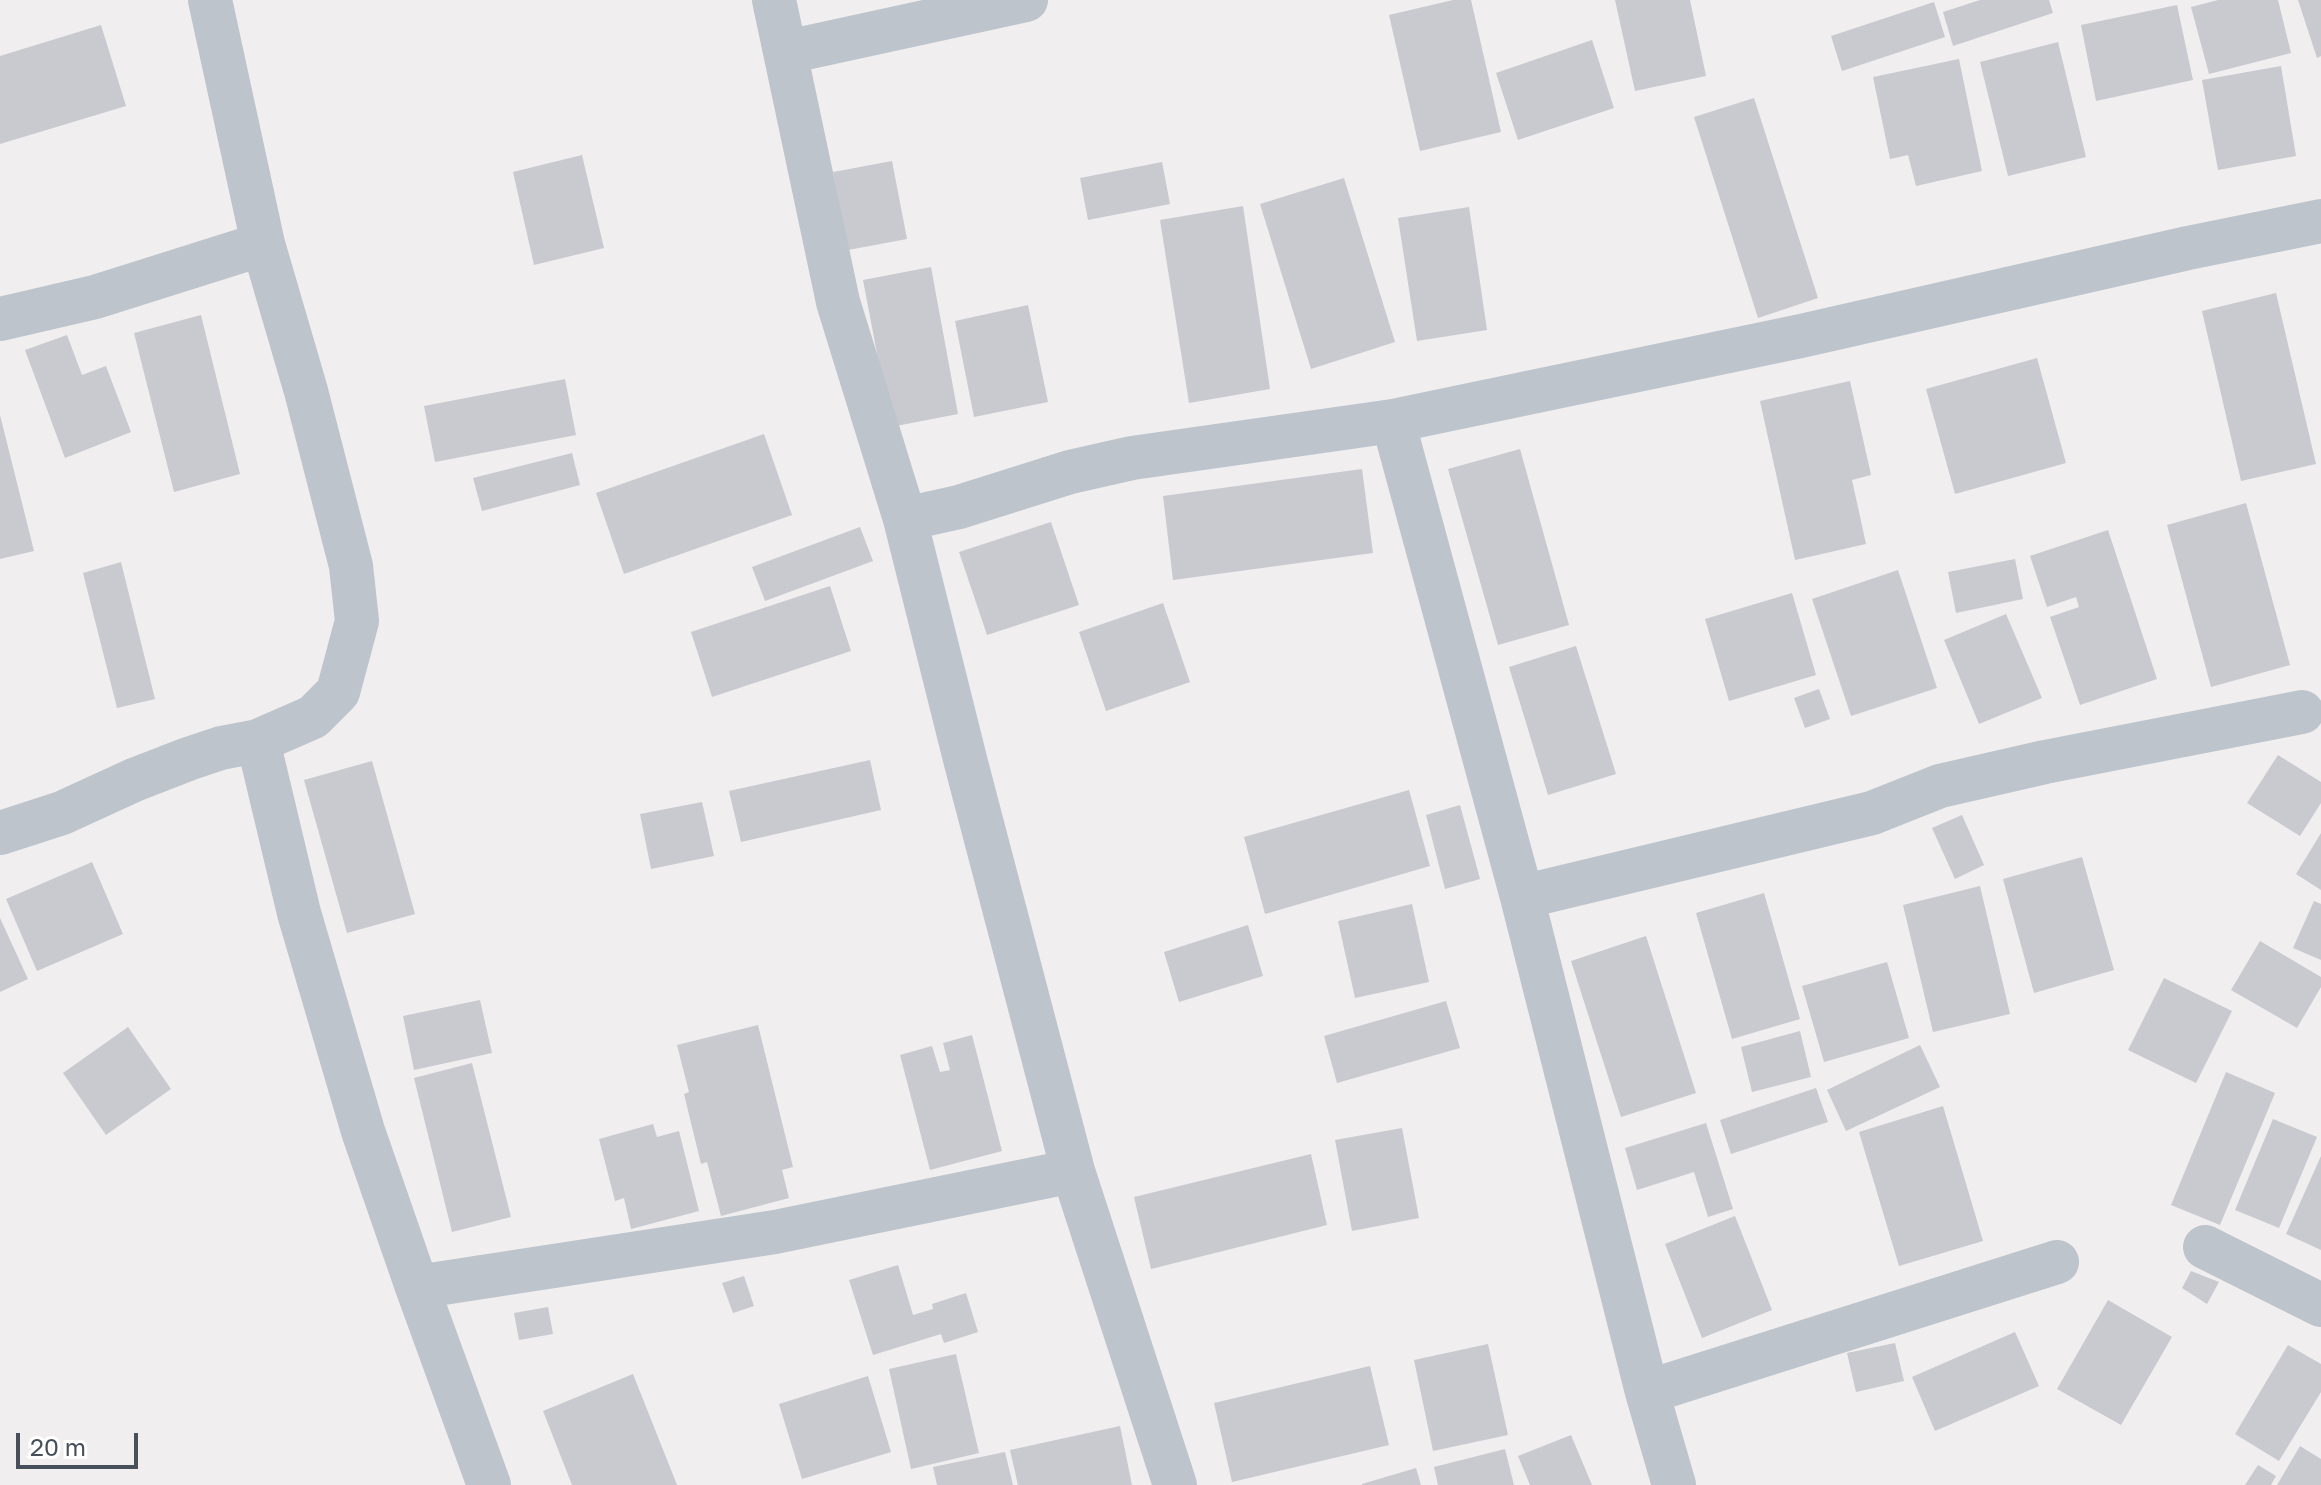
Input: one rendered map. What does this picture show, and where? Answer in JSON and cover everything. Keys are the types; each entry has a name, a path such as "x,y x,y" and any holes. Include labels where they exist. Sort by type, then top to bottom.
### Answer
{"street":[{"path":"0,833 62,813 188,759 221,748 258,741 313,717 338,692 357,621 351,566 306,391 263,244 210,0"},
{"path":"774,0 838,302 905,519 1073,1171 1175,1485"},
{"path":"787,52 1026,0"},
{"path":"905,519 959,507 1070,472 1132,458 1393,421 1801,336 2321,221"},
{"path":"0,319 95,297 263,244"},
{"path":"1393,421 1522,897 1647,1392 1674,1485"},
{"path":"1522,897 1872,813 1940,786 2045,762 2302,712"},
{"path":"258,741 299,913 363,1131 489,1485"},
{"path":"417,1287 775,1232 1073,1171"},
{"path":"2205,1247 2321,1305"},
{"path":"1647,1392 2057,1262"}],"building":[{"path":"1453,0 1471,0 1501,132 1420,151 1389,15"},
{"path":"1615,0 1690,0 1706,76 1635,91"},
{"path":"1980,0 2049,0 2053,13 1953,46 1943,12"},
{"path":"2218,0 2278,0 2291,53 2209,74 2191,7"},
{"path":"2298,0 2321,0 2321,56 2317,58"},
{"path":"1934,2 1945,37 1842,71 1831,36"},
{"path":"2177,5 2193,80 2096,101 2081,25"},
{"path":"101,25 126,106 0,144 0,56"},
{"path":"1592,40 1614,108 1518,140 1496,73"},
{"path":"2058,42 2086,157 2008,176 1980,62"},
{"path":"1959,59 1982,171 1916,186 1908,155 1890,159 1873,77"},
{"path":"2281,66 2296,156 2218,170 2202,80"},
{"path":"1754,98 1818,298 1758,318 1694,117"},
{"path":"582,155 604,248 534,265 513,172"},
{"path":"892,161 907,239 848,250 833,172"},
{"path":"1162,162 1170,204 1088,220 1080,178"},
{"path":"1344,178 1395,342 1311,369 1260,204"},
{"path":"1243,206 1270,389 1189,403 1160,220"},
{"path":"1469,207 1487,330 1417,341 1398,218"},
{"path":"931,267 958,414 891,427 863,280"},
{"path":"2276,293 2316,464 2241,481 2202,311"},
{"path":"1028,305 1048,402 974,417 955,321"},
{"path":"201,315 240,474 174,492 134,333"},
{"path":"67,335 82,375 106,366 131,432 65,458 25,350"},
{"path":"2037,358 2066,463 1955,494 1926,389"},
{"path":"565,379 576,435 435,462 424,406"},
{"path":"1850,381 1871,475 1852,480 1866,544 1795,560 1760,401"},
{"path":"0,415 34,551 0,559"},
{"path":"764,434 792,515 624,574 596,493"},
{"path":"1520,449 1569,625 1498,645 1448,469"},
{"path":"572,453 580,485 482,511 473,478"},
{"path":"1362,469 1373,553 1173,580 1163,496"},
{"path":"2246,503 2290,665 2211,687 2167,525"},
{"path":"1051,522 1079,605 987,635 959,552"},
{"path":"860,527 873,561 765,601 752,567"},
{"path":"2108,530 2157,679 2080,705 2050,617 2079,607 2076,597 2047,607 2030,556"},
{"path":"2015,559 2023,599 1956,613 1948,572"},
{"path":"121,562 155,699 117,708 83,573"},
{"path":"1898,570 1937,688 1851,716 1812,599"},
{"path":"830,586 851,651 712,697 691,632"},
{"path":"1792,593 1816,675 1729,701 1705,619"},
{"path":"1163,603 1190,682 1106,711 1079,632"},
{"path":"2006,614 2042,698 1979,724 1944,640"},
{"path":"1576,646 1616,774 1548,795 1509,667"},
{"path":"1819,689 1830,719 1805,728 1794,698"},
{"path":"2278,755 2321,782 2321,803 2300,836 2247,803"},
{"path":"870,760 881,810 741,842 729,791"},
{"path":"372,761 415,914 347,933 304,780"},
{"path":"1409,790 1430,866 1265,914 1244,837"},
{"path":"702,802 714,856 651,869 640,814"},
{"path":"1460,805 1480,879 1445,889 1426,815"},
{"path":"1962,815 1984,865 1955,879 1932,828"},
{"path":"2321,833 2321,890 2296,874"},
{"path":"2082,857 2114,970 2034,993 2003,879"},
{"path":"92,862 123,934 37,971 6,899"},
{"path":"1980,886 2010,1014 1933,1032 1903,905"},
{"path":"1764,893 1800,1019 1732,1039 1696,913"},
{"path":"2314,901 2321,904 2321,960 2293,948"},
{"path":"1412,904 1429,982 1355,998 1338,921"},
{"path":"0,918 28,979 0,992"},
{"path":"1248,925 1263,976 1179,1002 1164,952"},
{"path":"1646,936 1696,1093 1621,1117 1571,961"},
{"path":"2260,941 2321,977 2321,987 2297,1028 2231,990"},
{"path":"1887,962 1909,1038 1824,1062 1802,986"},
{"path":"2164,978 2232,1011 2196,1083 2128,1050"},
{"path":"480,1000 492,1053 414,1070 403,1016"},
{"path":"1446,1001 1460,1048 1337,1083 1324,1036"},
{"path":"758,1025 793,1167 782,1170 789,1198 721,1216 707,1162 701,1164 684,1094 689,1092 677,1045"},
{"path":"128,1027 171,1089 106,1135 63,1073"},
{"path":"1800,1031 1811,1077 1752,1092 1741,1047"},
{"path":"972,1035 1002,1151 930,1170 900,1055 932,1046 940,1072 950,1070 943,1043"},
{"path":"1920,1045 1940,1087 1846,1131 1827,1090"},
{"path":"472,1063 511,1217 452,1232 414,1078"},
{"path":"2226,1072 2275,1093 2220,1225 2171,1205"},
{"path":"1816,1088 1828,1122 1731,1154 1720,1120"},
{"path":"1943,1106 1983,1241 1899,1266 1859,1132"},
{"path":"2273,1119 2317,1137 2279,1228 2235,1210"},
{"path":"1706,1123 1733,1209 1708,1217 1694,1172 1637,1190 1625,1148"},
{"path":"653,1124 657,1137 679,1131 699,1211 631,1229 624,1198 615,1201 599,1139"},
{"path":"1402,1128 1419,1218 1352,1231 1335,1140"},
{"path":"1311,1154 1327,1225 1151,1269 1134,1197"},
{"path":"2321,1156 2321,1250 2286,1234"},
{"path":"1735,1216 1772,1310 1702,1338 1665,1244"},
{"path":"898,1265 913,1315 933,1309 932,1304 966,1293 978,1332 944,1343 941,1334 873,1355 849,1280"},
{"path":"2191,1271 2219,1282 2207,1304 2182,1288"},
{"path":"744,1276 754,1306 733,1313 722,1283"},
{"path":"2108,1300 2172,1337 2121,1425 2057,1389"},
{"path":"548,1307 553,1334 519,1340 514,1313"},
{"path":"2015,1332 2039,1386 1935,1431 1912,1377"},
{"path":"1895,1343 1904,1381 1856,1392 1847,1353"},
{"path":"1488,1344 1508,1435 1433,1451 1414,1360"},
{"path":"2288,1345 2321,1364 2321,1392 2279,1461 2235,1434"},
{"path":"956,1354 979,1453 911,1469 889,1369"},
{"path":"1370,1366 1389,1445 1232,1482 1214,1403"},
{"path":"633,1374 677,1485 572,1485 543,1411"},
{"path":"868,1376 891,1452 802,1479 779,1404"},
{"path":"1120,1426 1132,1485 1018,1485 1010,1450"},
{"path":"1571,1435 1592,1485 1530,1485 1518,1456"},
{"path":"2300,1446 2321,1459 2321,1485 2277,1485"},
{"path":"1505,1449 1514,1485 1438,1485 1434,1467"},
{"path":"1005,1452 1013,1485 937,1485 933,1467"},
{"path":"2258,1465 2276,1476 2271,1485 2245,1485"},
{"path":"1416,1468 1421,1485 1362,1485 1362,1484"}]}
